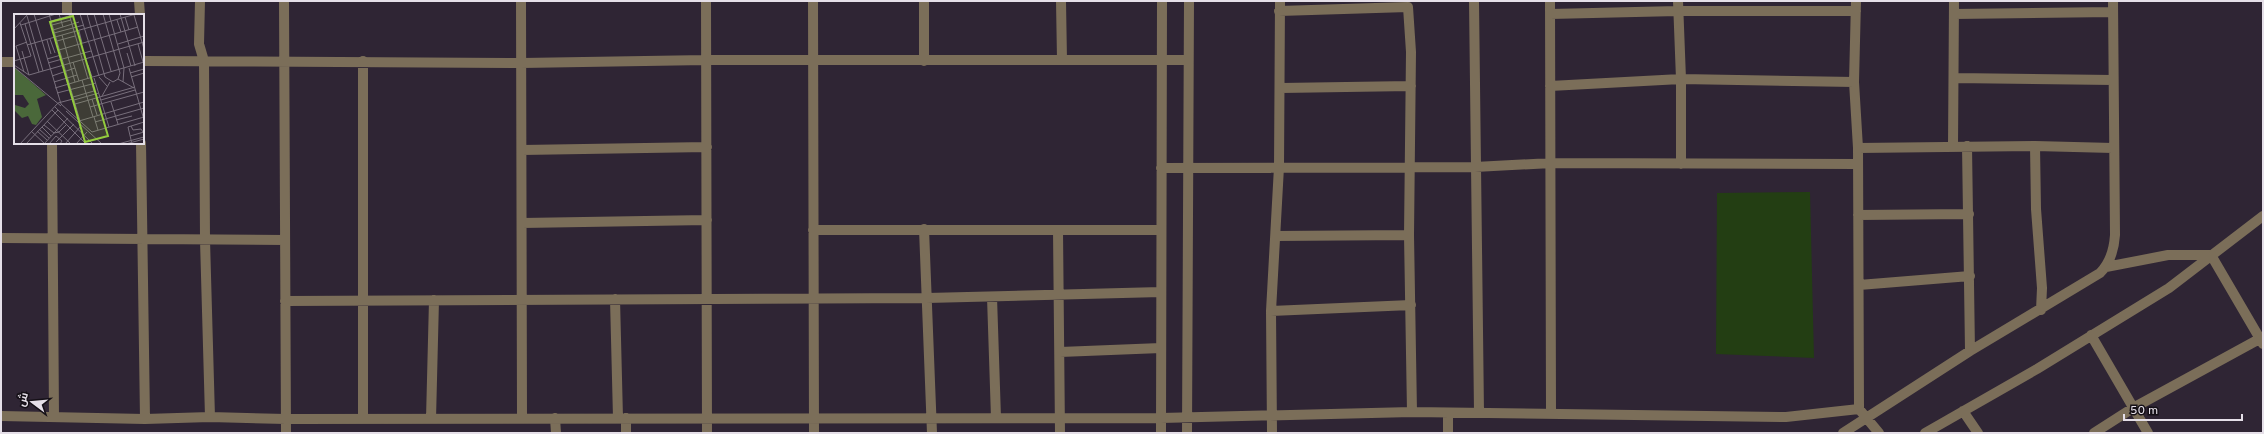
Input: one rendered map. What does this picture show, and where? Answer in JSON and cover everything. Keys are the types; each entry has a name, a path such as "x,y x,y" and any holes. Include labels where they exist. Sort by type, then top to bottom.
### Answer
{"street":[{"path":"67,1 67,14"},
{"path":"139,1 140,14"},
{"path":"200,1 200,44 204,61 205,240 210,417"},
{"path":"284,1 286,433"},
{"path":"521,1 522,418"},
{"path":"706,1 707,433"},
{"path":"813,1 814,433"},
{"path":"924,1 924,61"},
{"path":"1061,1 1062,60"},
{"path":"1161,433 1162,1"},
{"path":"1187,433 1189,1"},
{"path":"1474,1 1479,412"},
{"path":"1550,1 1552,163 1551,414"},
{"path":"1953,146 1954,1"},
{"path":"1843,433 1970,351 2041,310 2100,273 2106,267 2114,243 2113,1"},
{"path":"1272,433 1271,311 1279,167 1281,88 1280,6 1408,4 1411,52 1409,235 1412,412"},
{"path":"1550,14 1678,6 1856,6 1854,82 1858,148 1859,409 1879,433"},
{"path":"1678,6 1681,79 1681,164"},
{"path":"1954,14 2113,12"},
{"path":"144,61 522,62 706,60 1188,60"},
{"path":"1,62 14,62"},
{"path":"362,62 363,418"},
{"path":"1954,78 2113,80"},
{"path":"1550,86 1681,79 1854,82"},
{"path":"1281,88 1411,86"},
{"path":"52,144 51,238 54,417"},
{"path":"141,144 141,240 145,419"},
{"path":"1858,148 1953,146 2113,148"},
{"path":"1967,146 1970,351"},
{"path":"2035,146 2036,209 2042,288 2041,310"},
{"path":"522,150 707,147"},
{"path":"1162,168 1475,167 1552,163 1858,164"},
{"path":"1858,215 1969,214"},
{"path":"1925,433 2169,288 2263,216"},
{"path":"522,223 707,220"},
{"path":"924,229 932,433"},
{"path":"814,230 1161,230"},
{"path":"1058,230 1060,433"},
{"path":"1276,236 1409,235"},
{"path":"1,238 285,240"},
{"path":"2106,267 2168,255 2211,255"},
{"path":"2094,433 2133,408 2262,340 2211,255"},
{"path":"1859,285 1970,276"},
{"path":"285,300 927,298 1161,292"},
{"path":"992,297 996,418"},
{"path":"615,299 622,418 626,433"},
{"path":"431,419 434,300"},
{"path":"1271,311 1411,306"},
{"path":"2091,335 2148,433"},
{"path":"1060,352 1162,348"},
{"path":"1,416 145,419 210,417 286,419 707,419 814,417 1161,418 1412,412 1479,412 1786,417 1859,409"},
{"path":"1963,411 1978,433"},
{"path":"1448,413 1448,433"},
{"path":"555,418 556,433"}],"green space":[{"path":"1810,192 1814,358 1716,354 1717,193"}]}
